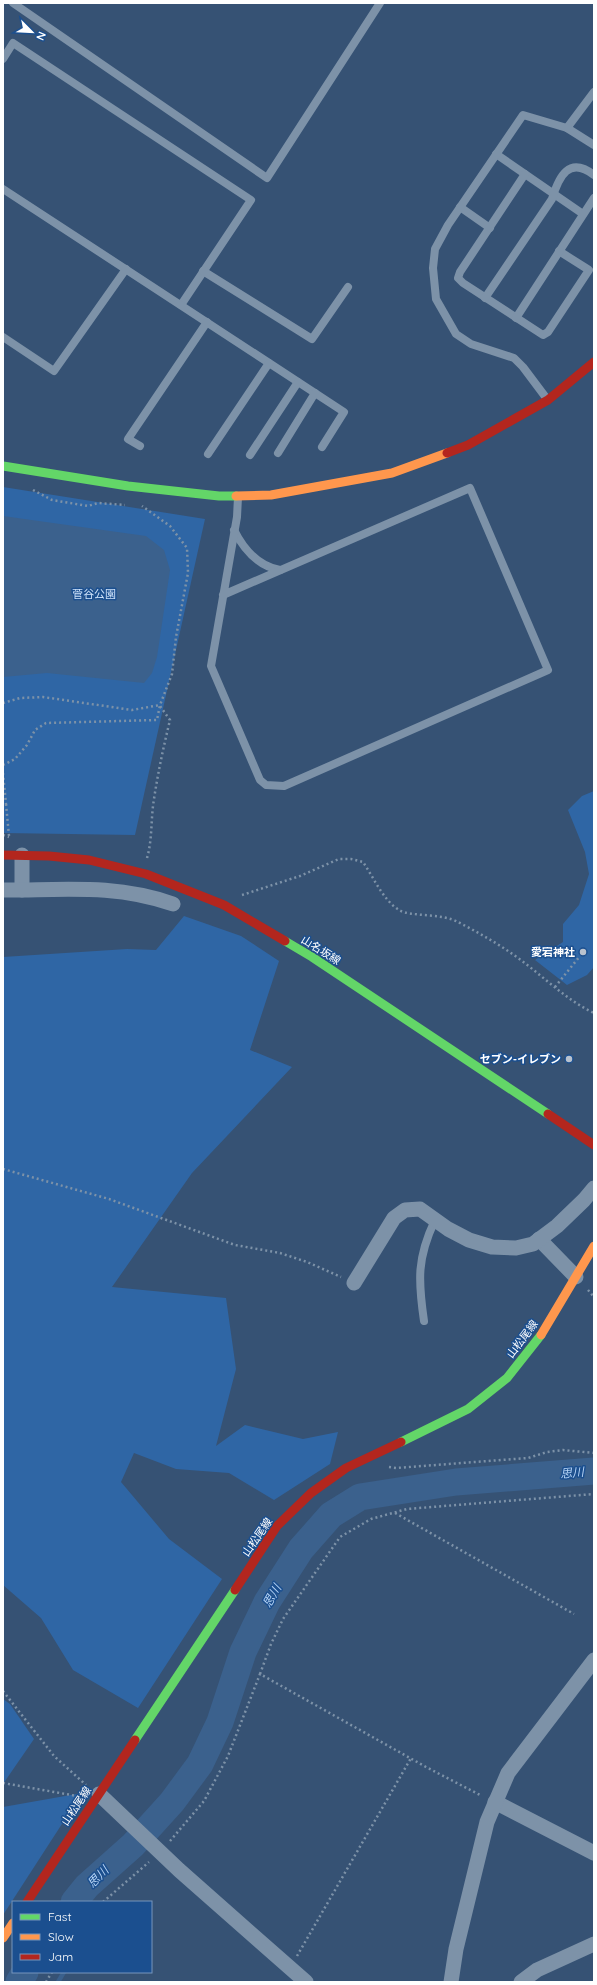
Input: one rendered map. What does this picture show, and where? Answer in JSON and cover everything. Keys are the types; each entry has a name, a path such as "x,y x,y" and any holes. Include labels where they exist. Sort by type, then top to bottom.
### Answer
{"main road":[{"path":"3,466 128,486 219,496 271,495 392,473 468,445 548,400 594,362"},
{"name":"山名坂線","path":"3,855 89,860 138,872 224,905 312,957 594,1145"},
{"name":"山松尾線","path":"28,1901 277,1526 311,1493 346,1468 468,1408 507,1378 537,1342 594,1246"},
{"path":"3,1938 12,1924"}],"street":[{"path":"22,855 22,890"},
{"path":"3,890 102,889 148,896 173,904"},
{"path":"354,1283 394,1218 405,1210 420,1210 448,1229 469,1240 492,1247 516,1248 533,1244 579,1206 594,1188"},
{"path":"539,1239 576,1276"},
{"path":"451,1982 456,1948 485,1830 495,1802 508,1773 594,1660"},
{"path":"99,1794 129,1823 306,1982"},
{"path":"495,1802 594,1853"},
{"path":"520,1982 537,1970 594,1944"}],"lane":[{"path":"13,3 267,178 380,3"},
{"path":"3,59 13,43 251,200 181,305"},
{"path":"567,128 594,92"},
{"path":"548,400 523,367 514,358 471,344 456,334 436,299 433,268 435,249 460,207 523,115 567,128 594,145"},
{"path":"496,154 583,214"},
{"path":"485,298 554,194 557,182 567,170 577,167 594,175"},
{"path":"525,174 460,272 458,278 485,298 543,335 548,332 589,270 559,251"},
{"path":"3,189 344,412 322,447"},
{"path":"516,318 594,198"},
{"path":"460,207 490,228"},
{"path":"3,337 54,371 126,269"},
{"path":"203,271 312,339 348,287"},
{"path":"140,446 128,439 207,322"},
{"path":"208,454 269,363"},
{"path":"250,455 298,382"},
{"path":"278,453 315,393"},
{"path":"222,595 470,488 548,670 284,786 266,785 260,780 211,666 222,595 234,530 238,496"},
{"path":"234,530 241,543 255,560 280,570"},
{"path":"424,1321 419,1287 419,1269 425,1240 435,1220"}],"path":[{"path":"32,488 52,500 88,506 98,503 127,505"},
{"path":"3,765 15,759 28,745 36,730 46,723 157,720 160,706 172,674 176,637 188,573 187,548 170,526 141,506 134,505"},
{"path":"3,704 20,698 43,697 132,710 160,706"},
{"path":"145,862 150,846 151,819 158,774 170,720 160,706"},
{"path":"3,773 9,836"},
{"path":"224,905 237,897 300,876 339,859 351,859 363,862 388,902 401,911 434,915 454,920 489,938 518,958 579,1006 594,1013"},
{"path":"555,987 580,956"},
{"path":"3,1169 109,1199 235,1245 280,1254 307,1262 354,1283"},
{"path":"367,1458 379,1466 396,1468 521,1459 563,1450 594,1453"},
{"path":"104,1901 158,1849 204,1801 228,1756 271,1644 283,1619 340,1537 372,1519 407,1509 594,1494"},
{"path":"394,1513 574,1614"},
{"path":"260,1674 411,1758 495,1802"},
{"path":"3,1691 54,1756 80,1781 99,1794"},
{"path":"290,1968 411,1758"},
{"path":"3,1783 72,1797 99,1794"},
{"path":"46,1982 51,1973"}],"green space":[{"name":"菅谷公園","path":"3,487 205,519 135,835 3,833"},
{"path":"594,791 594,967 587,975 567,985 535,960 563,942 563,924 579,905 589,874 585,852 568,810 582,796"},
{"path":"184,916 241,936 279,961 250,1050 292,1067 192,1173 112,1287 226,1298 236,1369 216,1446 245,1425 303,1439 338,1432 330,1464 274,1500 229,1473 176,1469 134,1453 121,1482 169,1539 222,1579 138,1708 73,1670 41,1618 3,1585 3,957 127,949 156,950"},
{"path":"3,1699 10,1704 34,1739 3,1784"},
{"path":"82,1793 3,1915 3,1807"}],"shaded area":[{"path":"3,516 146,536 164,550 170,570 157,657 152,673 144,683 47,673 3,677"}],"waterway":[{"name":"思川","path":"75,1901 87,1886 133,1845 172,1802 200,1764 220,1722 243,1652 267,1602 301,1549 331,1515 360,1497 456,1482 594,1471"},
{"name":"思川","path":"19,1982 24,1973"},
{"path":"58,1982 63,1973"}],"traffic: fast":[{"path":"3,466 128,486 219,496 236,496"},
{"path":"285,941 312,957 548,1114"},
{"path":"401,1442 468,1409 507,1378 541,1335"},
{"path":"135,1740 235,1590"}],"traffic: slow":[{"path":"236,496 271,495 392,473 447,453"},
{"path":"541,1335 594,1246"},
{"path":"3,1938 12,1924"}],"traffic: jam":[{"path":"447,453 468,445 548,400 594,362"},
{"path":"3,855 49,856 89,860 146,874 224,905 285,941"},
{"path":"548,1114 594,1145"},
{"path":"235,1590 277,1526 311,1493 346,1468 401,1442"},
{"path":"28,1901 135,1740"}],"place":[{"name":"愛宕神社","path":"583,952"},
{"name":"セブン-イレブン","path":"569,1059"}]}
